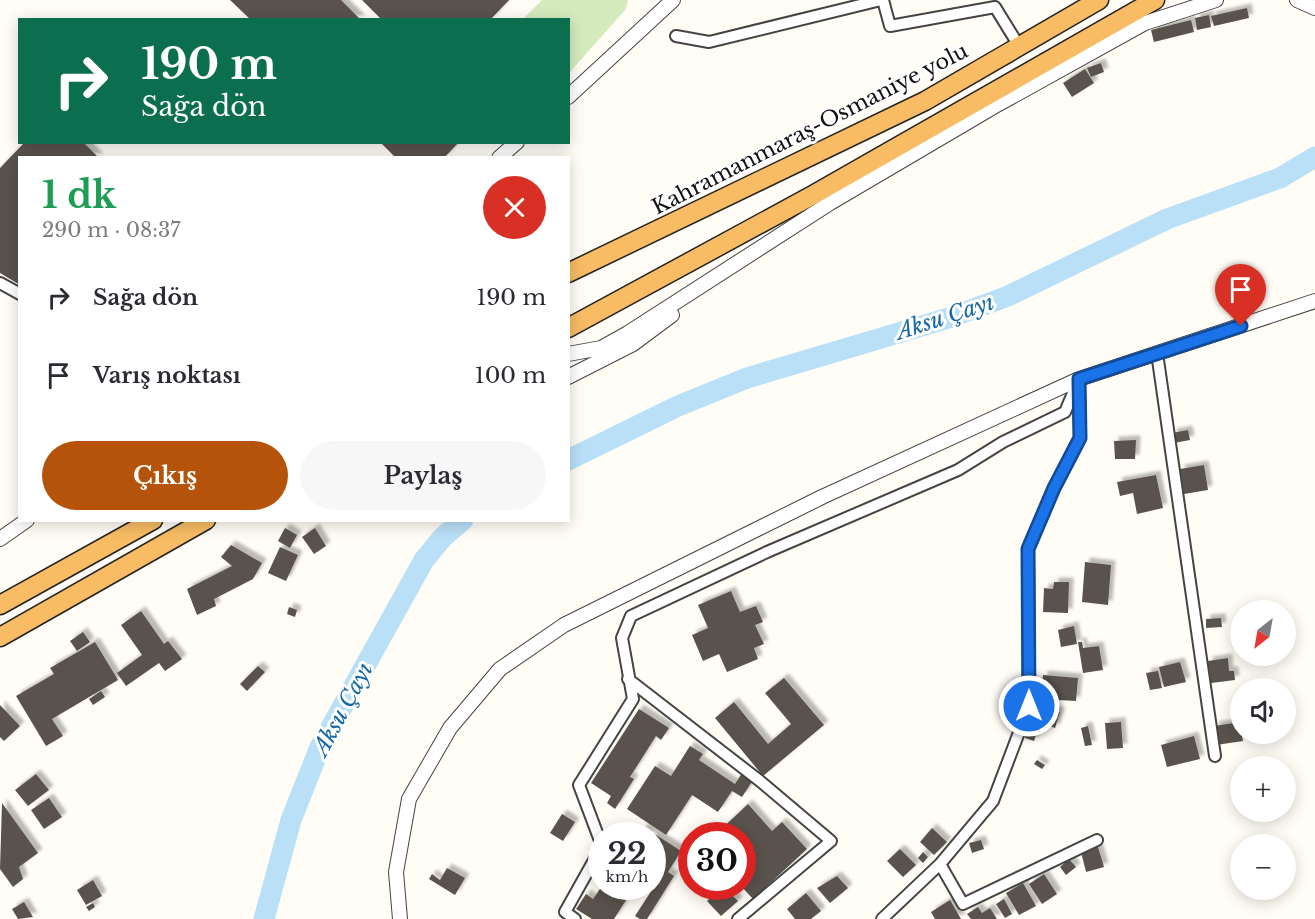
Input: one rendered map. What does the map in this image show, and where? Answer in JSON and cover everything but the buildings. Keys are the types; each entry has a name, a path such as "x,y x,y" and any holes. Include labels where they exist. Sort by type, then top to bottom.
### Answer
{"highway":[{"name":"Kahramanmaraş-Osmaniye yolu","path":"570,272 925,101 1099,0"},
{"path":"570,327 813,195 1155,0"},
{"path":"0,606 149,522"},
{"path":"0,638 203,522"}],"street":[{"path":"570,95 673,0"},
{"path":"676,36 709,42 849,4 882,0 890,26 995,7 1019,46"},
{"path":"570,354 601,348 628,333 806,219 995,106 1145,23 1216,0"},
{"path":"1297,0 1315,8"},
{"path":"501,156 515,144"},
{"path":"571,375 633,344 806,219"},
{"path":"0,283 18,293"},
{"path":"400,919 396,872 409,799 450,728 500,669 564,625 822,497 1079,379 1315,301"},
{"path":"1157,353 1215,756"},
{"path":"593,822 579,785 633,699 622,638 631,616 767,552 958,470 1003,442 1065,412 1079,379"},
{"path":"882,919 939,864 993,801 1029,706 1028,549 1054,488 1080,438 1079,379"},
{"path":"0,539 24,522"},
{"path":"628,679 760,781 831,841 738,919"},
{"path":"939,864 963,904 1097,840"},
{"path":"575,919 565,912 588,871"}],"green space":[{"path":"542,0 628,0 626,9 570,72 570,18 524,18"}],"waterway":[{"name":"Aksu Çayı","path":"570,459 678,406 747,378 952,317 1008,296 1167,219 1280,178 1315,157"},
{"name":"Aksu Çayı","path":"264,919 291,820 320,747 424,560 443,537 461,522"}],"route":[{"path":"1029,706 1028,549 1054,488 1080,438 1079,379 1241,326"}]}
